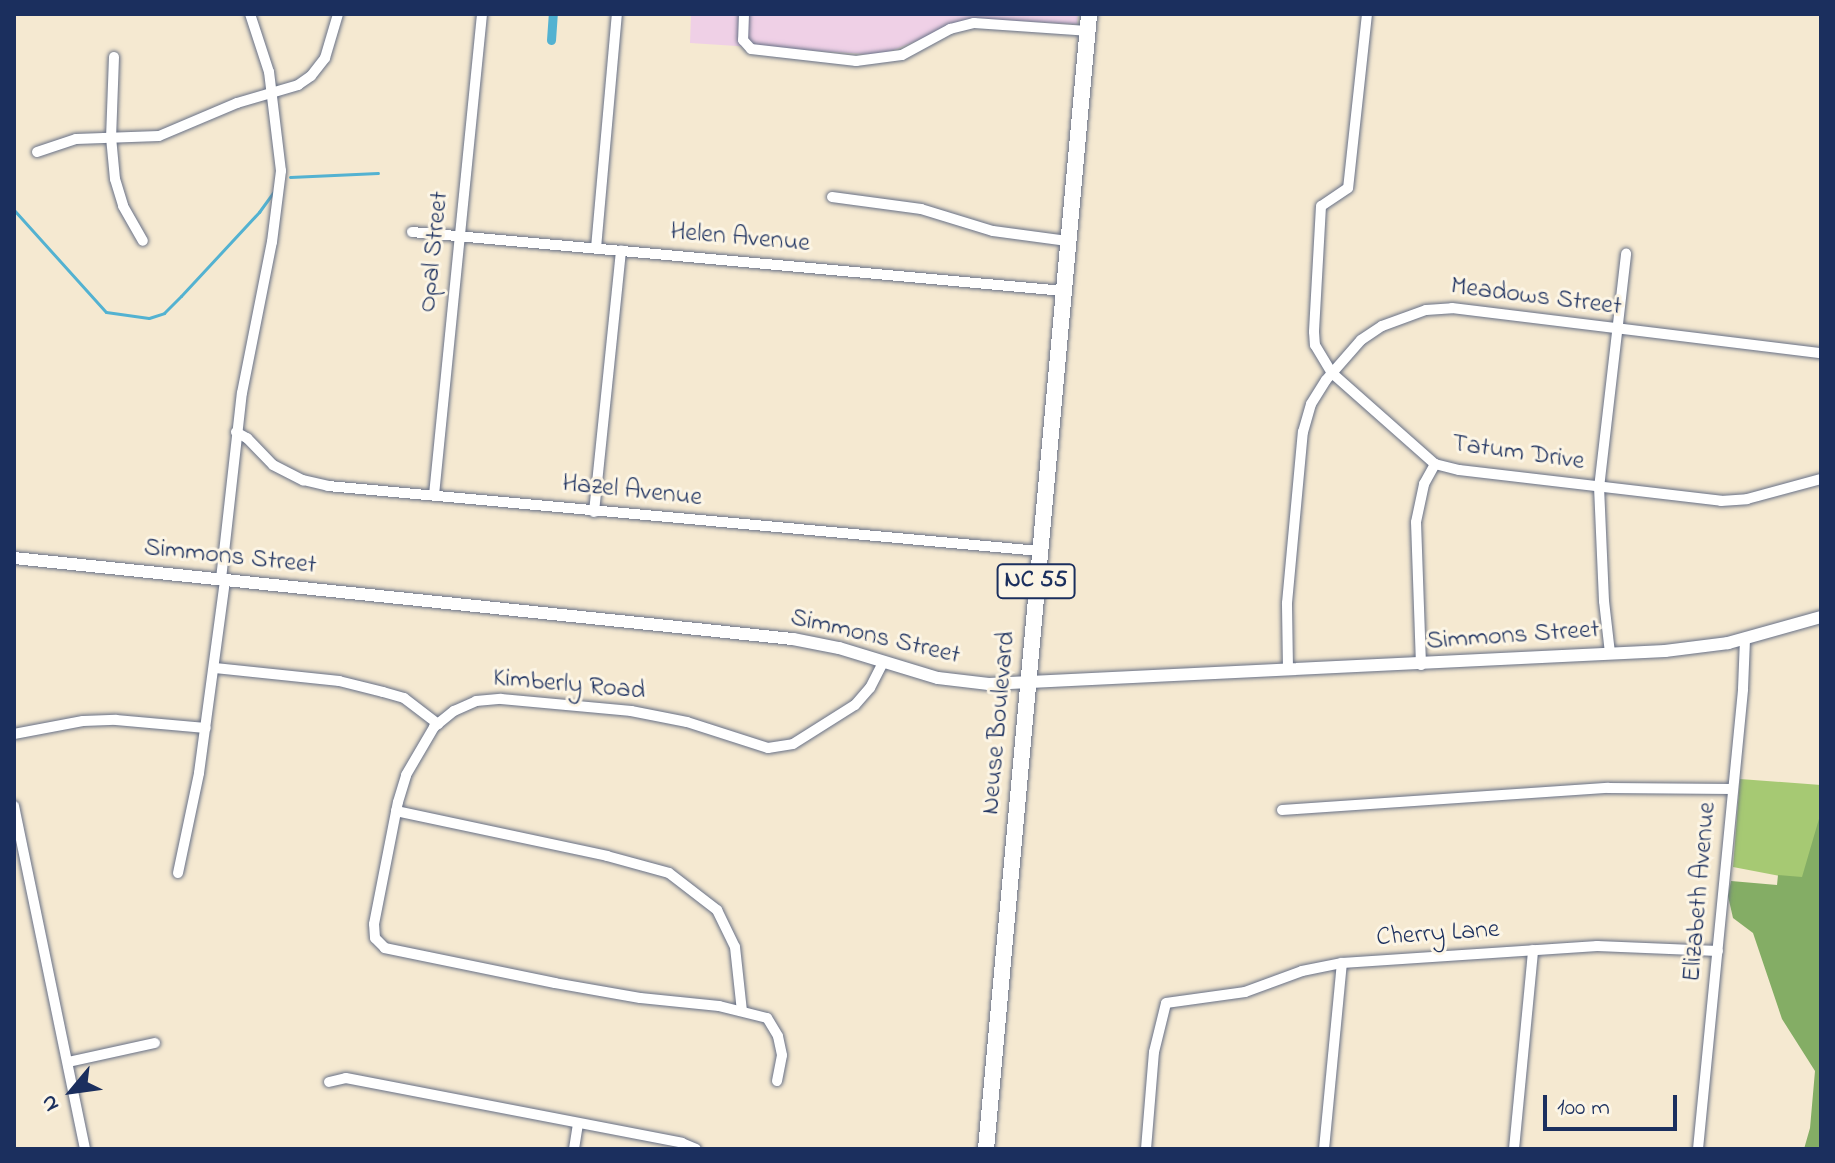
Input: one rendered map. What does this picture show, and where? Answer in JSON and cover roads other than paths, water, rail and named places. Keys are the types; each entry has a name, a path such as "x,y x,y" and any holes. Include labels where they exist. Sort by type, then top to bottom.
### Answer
{"main road":[{"name":"Neuse Boulevard","path":"986,1149 1088,22"}],"street":[{"path":"178,873 192,817 215,668 236,432 278,207 281,171 273,92 250,14"},
{"path":"37,152 76,139 159,136 298,85 319,67 330,47 338,14"},
{"name":"Opal Street","path":"434,495 482,14"},
{"path":"596,248 617,14"},
{"path":"744,14 743,40 751,49 856,61 902,55 950,29 974,23 1088,22"},
{"name":"Tatum Drive","path":"1367,14 1348,188 1321,206 1314,332 1315,345 1332,373 1435,464 1487,475 1721,501 1747,499 1821,479"},
{"path":"114,57 111,137 120,197 143,241"},
{"path":"832,197 921,209 993,231 1067,241"},
{"name":"Helen Avenue","path":"412,232 1064,291"},
{"path":"594,512 621,250"},
{"path":"1610,653 1604,601 1599,488 1626,254"},
{"name":"Meadows Street","path":"1288,669 1287,603 1303,432 1311,404 1332,373 1361,340 1382,326 1426,310 1482,310 1617,330 1821,353"},
{"name":"Hazel Avenue","path":"236,432 247,438 273,465 303,480 328,486 1039,551"},
{"path":"1421,665 1416,522 1424,484 1435,464"},
{"name":"Simmons Street","path":"14,558 772,636 839,648 956,681 1027,684 1692,649 1745,639 1821,617"},
{"name":"Elizabeth Avenue","path":"1698,1149 1745,639"},
{"name":"Kimberly Road","path":"742,1011 640,998 385,948 375,938 374,924 406,775 418,749 438,724 454,711 476,701 501,699 658,716 768,748 793,744 855,705 870,688 883,662"},
{"path":"215,668 339,681 383,692 404,698 438,724"},
{"path":"14,734 83,721 116,720 206,728"},
{"path":"1282,810 1608,788 1733,789"},
{"path":"14,806 85,1149"},
{"path":"396,811 607,856 669,873 717,910 735,947 742,1011 767,1018 778,1036 782,1055 777,1081"},
{"name":"Cherry Lane","path":"1146,1149 1154,1052 1166,1003 1245,992 1302,971 1342,963 1629,945 1718,951"},
{"path":"1514,1149 1533,950"},
{"path":"1324,1149 1342,963"},
{"path":"68,1062 155,1043"},
{"path":"329,1082 346,1078 696,1149"},
{"path":"574,1149 578,1123"}],"waterway":[{"path":"551,40 553,14"},
{"path":"290,177 378,173"},
{"path":"14,210 106,312 149,318 164,313 181,296 259,212 275,190"}]}
